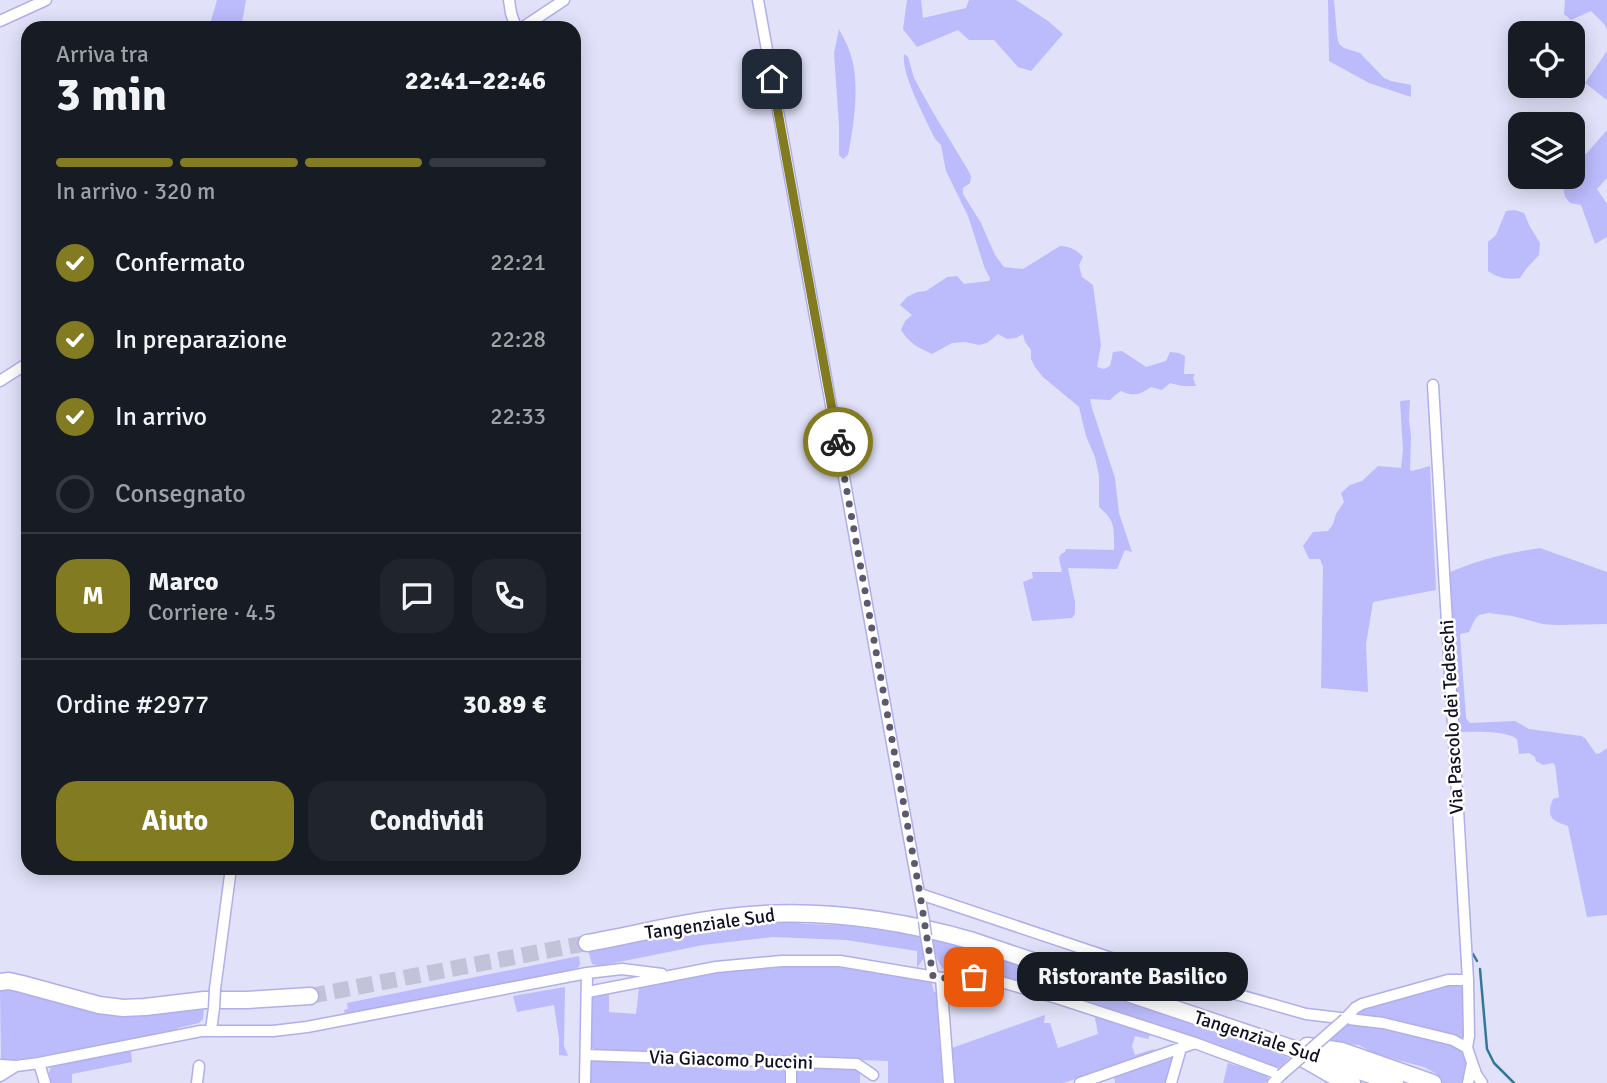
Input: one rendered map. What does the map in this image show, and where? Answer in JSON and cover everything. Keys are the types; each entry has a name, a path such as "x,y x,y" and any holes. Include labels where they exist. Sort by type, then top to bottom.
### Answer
{"highway":[{"name":"Tangenziale Sud","path":"587,943 687,923 757,915 820,914 883,920 936,930 973,941 1395,1083"},
{"path":"0,982 9,981 99,1005 123,1008 198,1000 310,996"},
{"path":"1352,1083 1299,1057 1296,1049 1303,1045 1342,1051 1433,1083"}],"street":[{"path":"0,21 46,0"},
{"path":"509,0 514,21"},
{"path":"532,21 564,0"},
{"path":"758,0 937,977 949,1083"},
{"path":"0,382 21,368"},
{"name":"Via Pascolo dei Tedeschi","path":"1433,385 1468,980 1467,1048"},
{"path":"211,1030 229,875"},
{"path":"920,894 1126,963 1306,1014 1383,1023 1452,1040 1467,1048 1482,1083"},
{"path":"588,992 734,964 803,960 840,961 937,977 984,978 1060,999 1282,1075"},
{"path":"0,1065 39,1063 201,1031 273,1031 307,1027 587,973 622,969 673,975"},
{"path":"585,1083 587,973"},
{"path":"1273,1083 1362,1004 1448,980 1468,980"},
{"path":"1080,1083 1195,1043"},
{"path":"1171,1083 1181,1048"},
{"name":"Via Giacomo Puccini","path":"586,1055 857,1065 873,1075"},
{"path":"791,1083 792,1062"},
{"path":"39,1063 44,1083"},
{"path":"1468,1083 1472,1063"},
{"path":"0,1076 16,1066"},
{"path":"197,1083 198,1066"}],"shaded area":[{"path":"217,0 246,0 242,21 211,21"},
{"path":"907,0 921,0 923,18 966,8 969,0 1016,0 1063,34 1031,71 1018,67 994,40 969,40 958,30 917,47 903,29"},
{"path":"1328,0 1334,0 1339,44 1360,53 1384,78 1411,85 1411,97 1369,83 1329,61"},
{"path":"1565,0 1607,0 1607,30 1591,11 1571,20 1564,14"},
{"path":"839,29 853,62 856,88 848,155 843,159 839,155 834,53"},
{"path":"1607,51 1607,100 1585,83"},
{"path":"904,54 908,57 914,78 931,109 971,176 970,183 963,188 963,194 1004,267 1023,269 1060,246 1075,250 1083,257 1079,265 1082,277 1093,285 1101,345 1097,367 1104,369 1110,366 1113,352 1122,351 1146,367 1166,361 1170,352 1185,356 1184,374 1195,374 1193,378 1196,386 1170,383 1162,390 1151,387 1136,394 1121,391 1110,400 1090,399 1115,478 1119,513 1132,552 1125,550 1117,569 1068,568 1075,602 1075,614 1072,618 1032,621 1023,582 1033,578 1032,572 1062,572 1059,558 1066,549 1114,550 1113,526 1109,517 1099,507 1099,476 1079,407 1035,367 1023,334 1007,339 998,334 987,343 979,345 952,343 932,354 915,345 901,330 912,315 900,305 907,297 926,291 947,277 957,276 964,284 989,281 990,278 968,216 946,171 941,145 935,139 910,85"},
{"path":"1607,130 1607,178 1597,189 1607,204 1607,237 1595,244 1581,205 1570,203 1563,189 1585,189 1586,154"},
{"path":"1506,211 1524,213 1540,243 1539,255 1520,278 1507,279 1488,271 1488,242 1496,235"},
{"path":"1410,400 1410,470 1430,466 1436,590 1373,602 1366,644 1368,692 1321,688 1323,567 1320,559 1309,559 1303,546 1313,532 1328,531 1344,502 1341,493 1350,485 1362,481 1378,466 1401,468 1403,450 1400,401"},
{"path":"1540,548 1607,572 1607,624 1556,625 1489,613 1479,615 1469,632 1460,634 1466,718 1470,723 1515,721 1529,729 1581,736 1596,754 1607,748 1607,915 1587,917 1568,826 1554,820 1550,814 1553,799 1559,797 1555,765 1543,765 1529,753 1519,754 1517,739 1512,736 1490,732 1459,732 1453,631 1446,574 1492,558"},
{"path":"781,920 805,924 857,923 919,934 925,956 917,968 917,951 846,940 773,937 703,945 599,966 592,964 588,950 719,925"},
{"path":"931,937 968,946 1153,1008 1290,1058 1280,1067 1273,1067 1051,991 982,973 950,973 939,963"},
{"path":"579,956 578,968 558,975 345,1016 347,1003"},
{"path":"789,964 830,966 931,980 934,992 940,992 943,1036 939,1037 943,1083 888,1083 888,1061 604,1051 589,1045 591,996 609,993 609,1012 636,1014 639,988 692,975"},
{"path":"1451,984 1462,987 1465,992 1469,1071 1462,1083 1441,1083 1437,1074 1424,1067 1375,1054 1359,1045 1325,1042 1363,1010"},
{"path":"565,987 564,1046 568,1056 559,1055 554,1005 517,1012 513,996"},
{"path":"0,990 186,1009 204,1008 203,1019 199,1023 177,1030 31,1058 1,1060"},
{"path":"1094,1013 1151,1033 1148,1039 1135,1036 1132,1046 1135,1055 1154,1049 1156,1053 1063,1083 953,1083 949,1049 1045,1015 1044,1023 1050,1023 1058,1048 1098,1034"},
{"path":"124,1051 131,1052 132,1062 72,1074 72,1083 49,1083 52,1065"},
{"path":"590,1058 721,1064 722,1070 756,1071 757,1065 854,1067 860,1072 860,1083 589,1083"},
{"path":"1175,1058 1167,1083 1115,1083 1114,1076"},
{"path":"1228,1063 1267,1075 1268,1080 1265,1083 1223,1083"}],"waterway":[{"path":"1473,954 1477,961"},
{"path":"1480,969 1487,1049 1494,1063 1514,1083"}],"tunnel":[{"path":"310,996 587,943"}],"way so far":[{"path":"838,442 933,976 974,977"}],"place":[{"name":"Ristorante Basilico","path":"974,977"}],"route":[{"path":"772,79 838,442"}]}
